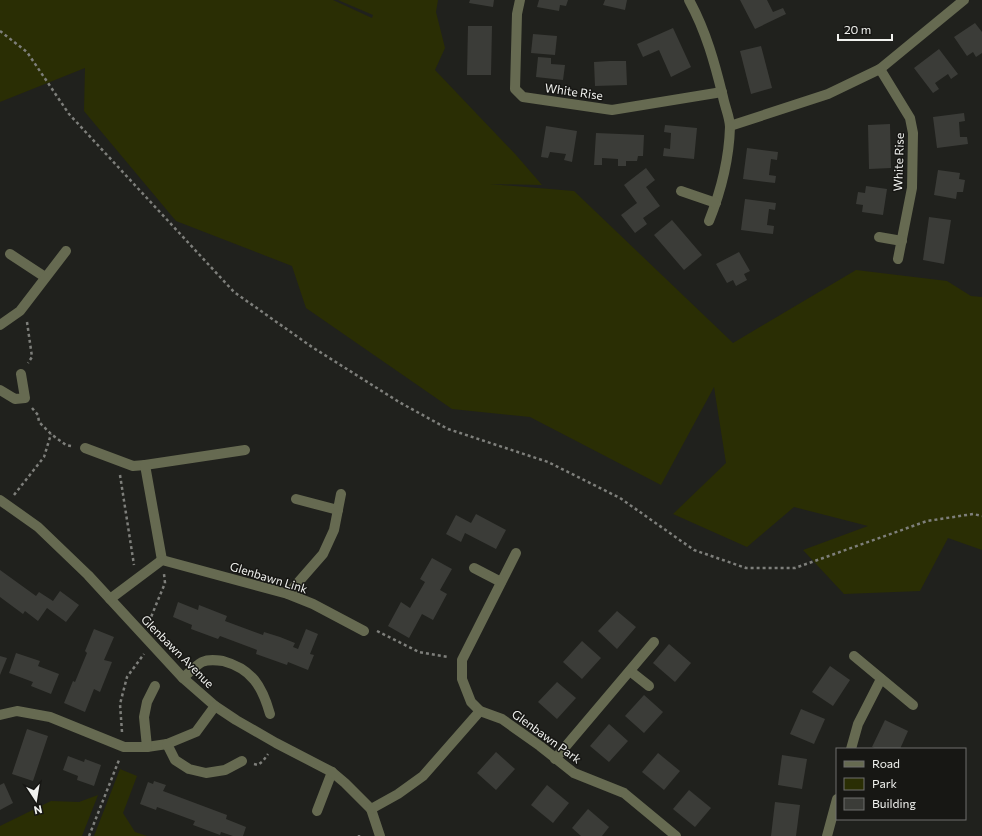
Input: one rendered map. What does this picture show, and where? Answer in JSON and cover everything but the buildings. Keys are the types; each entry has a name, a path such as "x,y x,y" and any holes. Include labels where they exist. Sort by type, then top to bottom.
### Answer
{"street":[{"name":"White Rise","path":"520,0 517,14 515,89 523,97 612,110 722,92"},
{"path":"689,0 700,20 717,69 730,126 724,176 716,203 708,222"},
{"path":"730,126 828,94 880,69 964,0"},
{"name":"White Rise","path":"880,69 910,118 913,133 912,188 898,259"},
{"path":"681,191 716,203"},
{"path":"879,237 902,241"},
{"path":"0,325 20,311 66,251"},
{"path":"10,254 45,278"},
{"path":"0,390 15,399 25,398 21,374"},
{"path":"85,448 133,466 245,450"},
{"path":"110,599 162,560 145,465"},
{"path":"288,594 323,554 334,530 341,494"},
{"path":"296,499 338,510"},
{"name":"Glenbawn Avenue","path":"3,502 38,527 88,575 151,645 183,678 215,706 276,743 332,772 345,783 371,810 380,836"},
{"path":"371,810 398,794 423,776 480,712 471,702 462,679 462,660 516,553"},
{"name":"Glenbawn Link","path":"162,560 288,594 313,604 364,631"},
{"path":"474,568 501,582"},
{"path":"555,759 654,642"},
{"path":"854,656 913,705"},
{"path":"183,678 202,662 215,659 235,665 250,674 264,695 270,714"},
{"path":"630,671 649,686"},
{"path":"851,748 858,724 881,679"},
{"path":"147,747 144,717 147,702 154,686"},
{"path":"0,715 17,711 50,717 124,747 147,747 167,744 196,732 215,706"},
{"name":"Glenbawn Park","path":"480,712 502,719 540,746 574,773 624,793 676,836"},
{"path":"167,744 175,760 189,770 206,773 225,770 242,761"},
{"path":"317,811 332,772"},
{"path":"827,836 836,803"}],"path":[{"path":"0,31 26,52 69,114 234,292 312,347 399,402 448,429 548,462 620,498 694,550 746,568 795,568 927,521 973,514 982,516"},
{"path":"20,311 27,320 32,357 21,374"},
{"path":"25,398 38,415 39,422 51,434 66,445 85,448"},
{"path":"3,502 44,457 51,434"},
{"path":"118,460 136,580"},
{"path":"142,635 151,619 165,583 162,560"},
{"path":"364,631 378,631 419,652 462,660"},
{"path":"89,836 124,747 120,704 127,678 138,660 151,645"},
{"path":"242,761 258,765 263,761 276,743"}],"green space":[{"path":"0,0 333,0 372,18 373,15 338,0 438,0 436,12 445,48 435,70 516,155 542,185 490,184 574,191 733,343 856,270 947,281 971,296 982,297 982,550 948,538 920,591 844,594 803,550 868,526 794,507 747,547 673,514 726,463 714,387 661,485 530,417 452,409 306,308 292,266 176,221 84,111 85,68 0,102"},
{"path":"120,769 137,776 123,813 135,832 147,836 94,836"},
{"path":"98,795 82,836 0,836 0,826 51,801 79,802"}]}
